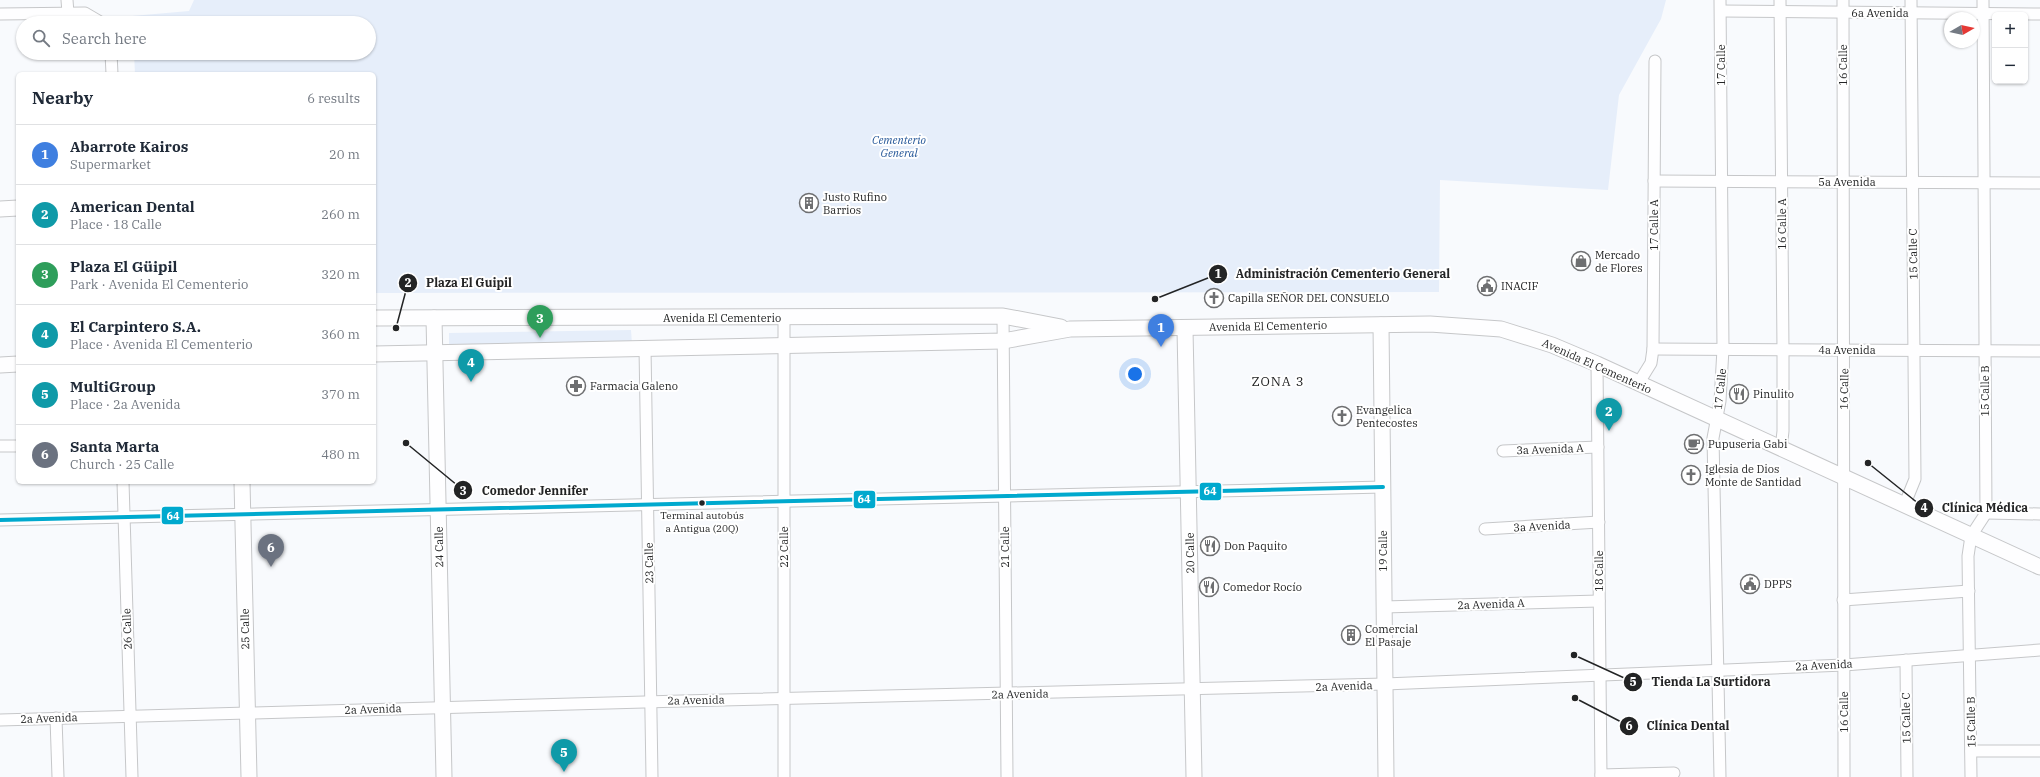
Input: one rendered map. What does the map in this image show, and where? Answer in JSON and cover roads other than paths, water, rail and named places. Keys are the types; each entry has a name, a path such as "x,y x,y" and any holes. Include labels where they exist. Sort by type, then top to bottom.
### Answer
{"main road":[{"path":"0,209 16,208"},
{"name":"Avenida El Cementerio","path":"376,318 784,318 1003,316 1070,329"},
{"name":"24 Calle","path":"434,318 444,777"},
{"name":"Avenida El Cementerio","path":"376,354 1003,341 1070,329 1430,324 1502,329 1552,345 1597,364 1904,506 2040,567"},
{"name":"19 Calle","path":"1381,325 1386,777"},
{"name":"20 Calle","path":"1185,328 1194,777"},
{"path":"0,365 16,364"},
{"name":"25 Calle","path":"242,484 249,777"}],"street":[{"path":"67,0 68,13"},
{"name":"17 Calle","path":"1720,0 1723,349 1720,401 1712,438 1720,777"},
{"name":"16 Calle A","path":"1780,0 1783,350 1783,431 1781,449"},
{"name":"16 Calle","path":"1843,0 1845,350 1842,477 1844,777"},
{"name":"15 Calle C","path":"1904,506 1915,479 1911,0"},
{"name":"15 Calle B","path":"1971,777 1968,556 1971,536 1986,513 1982,0"},
{"name":"6a Avenida","path":"1720,11 2040,14"},
{"path":"0,14 85,13 91,16"},
{"path":"111,60 112,72"},
{"name":"17 Calle A","path":"1638,384 1651,364 1653,349 1655,62"},
{"name":"5a Avenida","path":"1654,181 2040,183"},
{"name":"21 Calle","path":"1003,316 1007,777"},
{"name":"22 Calle","path":"784,318 784,777"},
{"name":"23 Calle","path":"645,348 652,777"},
{"name":"4a Avenida","path":"1653,349 2040,351"},
{"name":"18 Calle","path":"1597,364 1601,776"},
{"path":"0,446 16,446"},
{"name":"3a Avenida A","path":"1503,451 1598,447"},
{"name":"26 Calle","path":"122,484 132,777"},
{"path":"0,520 648,506 1383,487"},
{"path":"1986,513 2040,514"},
{"name":"3a Avenida","path":"1485,529 1599,522"},
{"path":"1843,600 1969,591"},
{"name":"2a Avenida A","path":"1384,607 1599,601"},
{"name":"2a Avenida","path":"0,720 130,715 651,701 1192,690 1385,684 1844,665 1970,654 2040,650"},
{"name":"15 Calle C","path":"1906,660 1907,777"},
{"path":"56,718 58,777"},
{"path":"1971,751 2040,751"},
{"path":"1601,776 1674,773"}],"place":[{"name":"Justo Rufino Barrios","path":"809,203"},
{"name":"Mercado de Flores","path":"1581,261"},
{"name":"INACIF","path":"1487,286"},
{"name":"Capilla SEÑOR DEL CONSUELO","path":"1214,298"},
{"name":"Administración Cementerio General","path":"1155,299"},
{"name":"Plaza El Guipil","path":"396,328"},
{"name":"Plaza El Güipil","path":"540,338"},
{"name":"Abarrote Kairos","path":"1161,347"},
{"name":"El Carpintero S.A.","path":"471,382"},
{"name":"Farmacia Galeno","path":"576,386"},
{"name":"Pinulito","path":"1739,394"},
{"name":"Evangelica Pentecostes","path":"1342,416"},
{"name":"American Dental","path":"1609,431"},
{"name":"Comedor Jennifer","path":"406,443"},
{"name":"Pupuseria Gabi","path":"1694,444"},
{"name":"Clínica Médica","path":"1868,463"},
{"name":"Iglesia de Dios Monte de Santidad","path":"1691,475"},
{"name":"Terminal autobús a Antigua (20Q)","path":"702,503"},
{"name":"Don Paquito","path":"1210,546"},
{"name":"Santa Marta","path":"271,567"},
{"name":"DPPS","path":"1750,584"},
{"name":"Comedor Rocío","path":"1209,587"},
{"name":"Comercial El Pasaje","path":"1351,635"},
{"name":"Tienda La Surtidora","path":"1574,655"},
{"name":"Clínica Dental","path":"1575,698"},
{"name":"MultiGroup","path":"564,772"}],"district":[{"name":"ZONA 3","path":"1278,381"}],"park label":[{"name":"Cementerio General","path":"899,146"}]}
